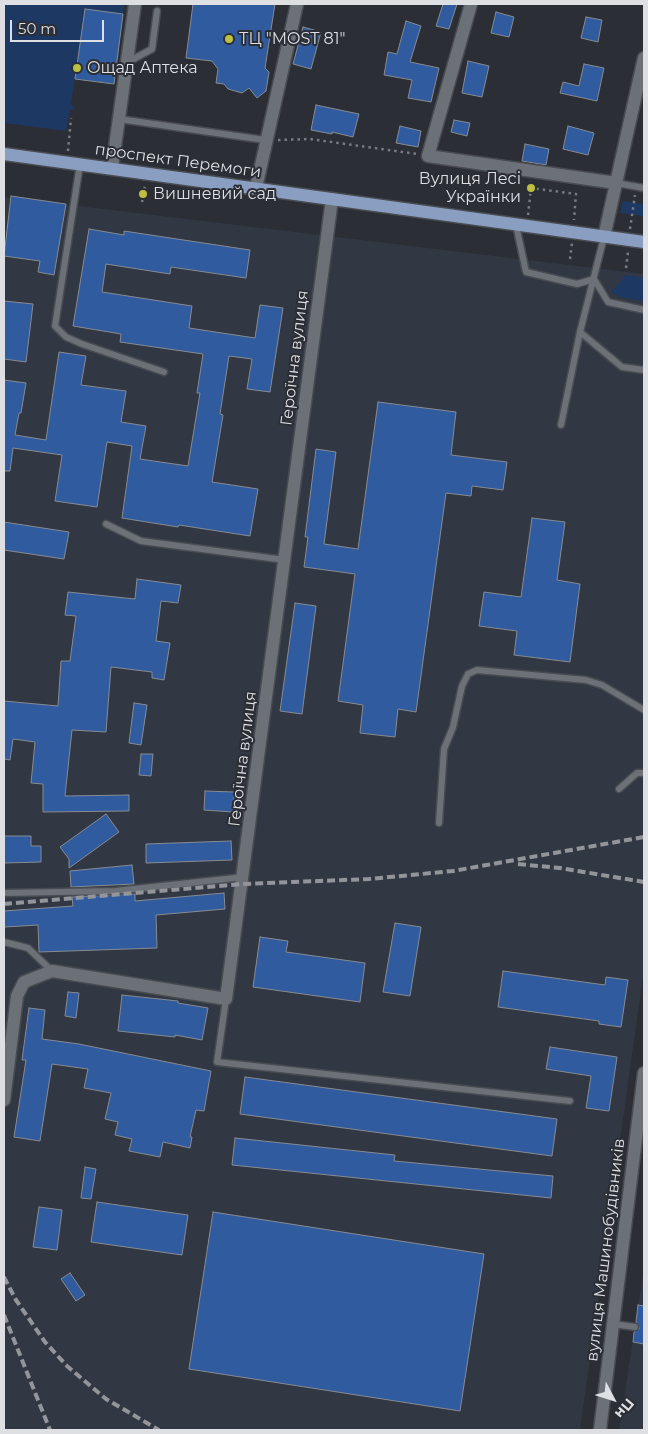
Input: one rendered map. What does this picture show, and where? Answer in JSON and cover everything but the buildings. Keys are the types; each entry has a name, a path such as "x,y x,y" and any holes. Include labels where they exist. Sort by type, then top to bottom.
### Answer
{"main road":[{"name":"проспект Перемоги","path":"4,154 644,242"}],"street":[{"path":"112,168 135,4"},
{"path":"256,188 265,140 297,4"},
{"path":"471,4 428,156 616,183"},
{"path":"604,237 616,183 640,95 644,58"},
{"name":"Героїчна вулиця","path":"226,999 244,877 332,199"},
{"path":"4,1100 17,996 24,982 52,971 226,999"},
{"name":"вулиця Машинобудівників","path":"600,1430 641,1124 644,1073"}],"lane":[{"path":"127,63 152,49 157,11"},
{"path":"119,119 265,140"},
{"path":"80,164 55,326 66,338 164,372"},
{"path":"616,183 644,188"},
{"path":"522,226 526,272 577,284 594,279"},
{"path":"561,425 580,332 604,237"},
{"path":"594,279 608,302 644,310"},
{"path":"580,332 622,367 644,370"},
{"path":"106,524 141,540 285,560"},
{"path":"439,823 444,749 453,727 462,686 468,674 476,670 586,680 602,685 644,710"},
{"path":"620,790 637,773 644,773"},
{"path":"4,893 115,891 244,877"},
{"path":"4,942 28,948 52,971"},
{"path":"226,999 217,1062 570,1101"},
{"path":"614,1324 635,1327"}],"path":[{"path":"67,162 71,118"},
{"path":"265,140 310,139 428,156"},
{"path":"142,202 147,174"},
{"path":"522,226 531,188 576,194 570,259"}],"shaded area":[{"path":"4,4 124,4 123,14 85,10 71,104 76,110 70,109 66,131 4,123"},
{"path":"4,197 644,274 644,968 580,1430 4,1430"},
{"path":"623,201 644,204 644,216 620,213"},
{"path":"626,275 644,278 644,301 624,298 611,292"},
{"path":"644,1268 644,1430 619,1430 635,1327"}],"railway":[{"path":"4,904 243,884 369,879 453,871 644,837"},
{"path":"518,864 560,868 644,882"},
{"path":"4,1277 16,1300 45,1342 67,1366 106,1399 159,1430"},
{"path":"4,1315 50,1430"}],"place":[{"name":"ТЦ \"MOST 81\"","path":"229,39"},
{"name":"Ощад Аптека","path":"77,68"},
{"name":"Вулиця Лесі Українки","path":"531,188"},
{"name":"Вишневий сад","path":"143,194"}]}
